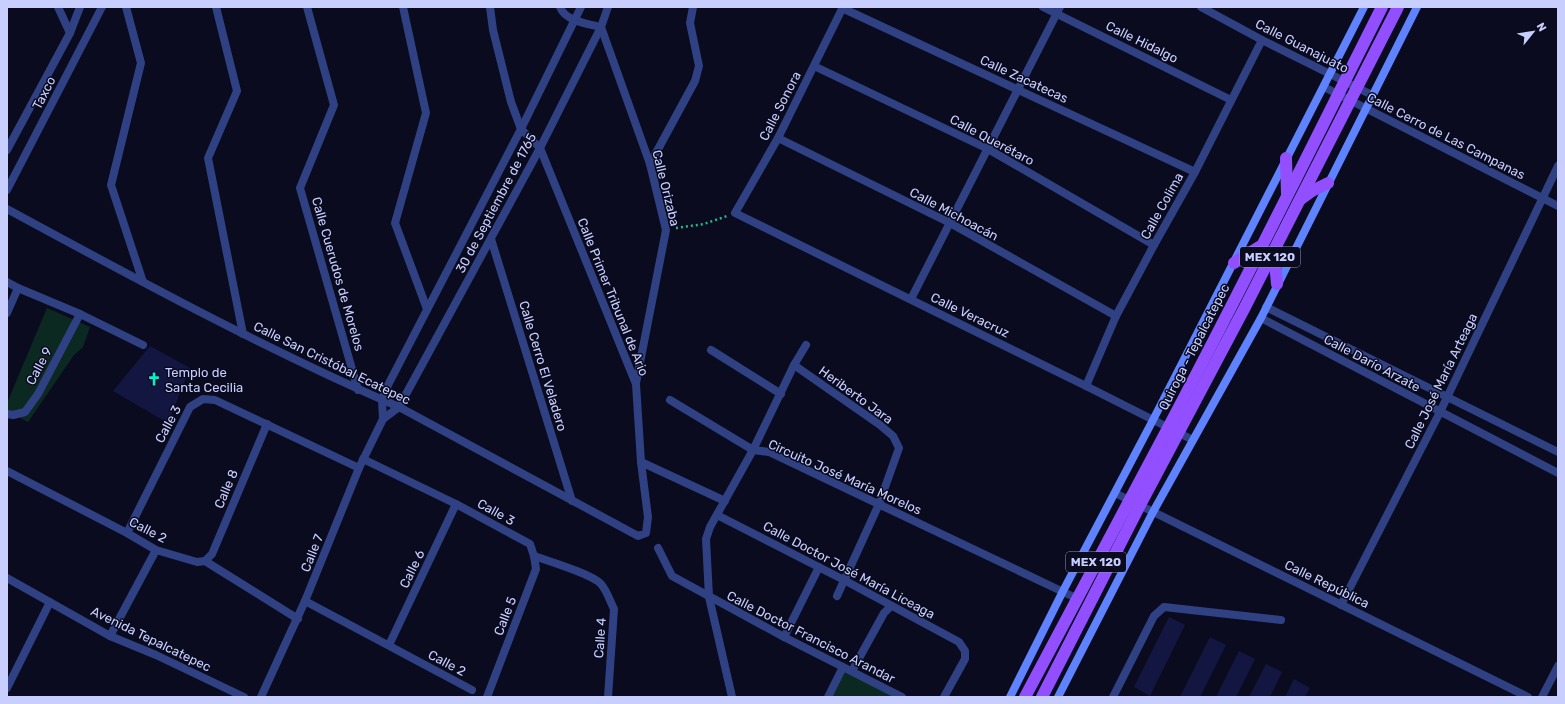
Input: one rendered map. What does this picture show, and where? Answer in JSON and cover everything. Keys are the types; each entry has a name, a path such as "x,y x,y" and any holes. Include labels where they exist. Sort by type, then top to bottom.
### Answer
{"main road":[{"name":"Quiroga - Tepalcatepec","path":"1173,430 1274,251 1293,199 1338,94 1382,7"},
{"name":"Quiroga - Tepalcatepec","path":"1042,697 1135,503 1173,430 1262,245 1293,199 1349,100 1398,7"},
{"path":"1286,158 1293,199 1328,183"},
{"path":"1234,263 1262,245"},
{"path":"1274,251 1277,284"},
{"name":"Quiroga - Tepalcatepec","path":"1025,697 1076,598 1135,503"}],"street":[{"path":"58,7 70,33"},
{"name":"Taxco","path":"7,150 70,33 80,7"},
{"name":"Taxco","path":"7,190 102,7"},
{"path":"126,7 141,64 111,185 143,282"},
{"path":"216,7 237,91 208,158 243,334"},
{"name":"Calle Cuerudos de Morelos","path":"307,7 334,105 300,188 358,390"},
{"path":"403,7 426,113 395,223 427,309"},
{"path":"490,7 493,30 511,102 521,129 540,148"},
{"path":"560,7 561,10 574,20 601,27"},
{"name":"30 de Septiembre de 1765","path":"382,400 427,309 521,129 581,7"},
{"name":"30 de Septiembre de 1765","path":"399,407 540,148 601,27 608,7"},
{"path":"650,164 695,81 699,66 690,23 693,7"},
{"name":"Calle Hidalgo","path":"1043,7 1058,10 1231,100"},
{"name":"Calle Guanajuato","path":"1201,7 1262,40 1372,95"},
{"path":"1012,696 1063,591 1154,420 1364,7"},
{"path":"1058,697 1153,512 1261,318 1417,7"},
{"name":"Calle Sonora","path":"735,213 778,138 843,8"},
{"name":"Calle Zacatecas","path":"843,8 1195,172"},
{"path":"911,299 1058,10"},
{"name":"Calle Orizaba","path":"601,27 650,164 666,230 636,384"},
{"name":"Calle Colima","path":"1086,386 1116,316 1195,172 1262,40"},
{"name":"Calle Querétaro","path":"814,66 988,149 1154,245"},
{"name":"Calle Cerro de Las Campanas","path":"1324,87 1558,206"},
{"name":"Calle Michoacán","path":"778,138 950,223 1116,316"},
{"name":"Calle Primer Tribunal de Ario","path":"540,148 636,384 641,462 648,517 646,532"},
{"name":"Calle José María Arteaga","path":"1341,605 1440,412 1558,166"},
{"name":"Calle San Cristóbal Ecatepec","path":"7,209 243,334 358,390 399,407 638,536 646,532"},
{"name":"Calle Veracruz","path":"735,213 1193,440"},
{"name":"Calle Cerro El Veladero","path":"491,239 572,501"},
{"path":"7,282 80,314 143,345"},
{"path":"7,313 18,288"},
{"name":"Calle Darío Arzate","path":"1266,307 1558,452"},
{"name":"Calle 9","path":"7,415 26,412 38,394 80,314"},
{"name":"Calle Darío Arzate","path":"1261,318 1558,473"},
{"path":"670,400 754,450 794,365 806,345"},
{"path":"711,350 781,394"},
{"name":"Heriberto Jara","path":"794,365 880,425 893,436 900,448 879,504"},
{"name":"Calle 3","path":"127,533 190,407 203,399 216,400 359,468"},
{"name":"Calle 7","path":"261,697 305,602 359,468 383,418 382,400"},
{"path":"383,418 399,407"},
{"name":"Calle 8","path":"205,561 212,554 267,424"},
{"name":"Circuito José María Morelos","path":"732,697 709,597 706,539 710,526 754,450 769,452 1076,598"},
{"name":"Calle 3","path":"363,460 456,504 530,544"},
{"path":"641,462 724,502"},
{"name":"Calle 2","path":"7,471 127,533 156,550 198,562 205,561 298,618"},
{"name":"Calle República","path":"1115,493 1528,697"},
{"name":"Calle 6","path":"389,645 456,504"},
{"path":"837,596 879,504"},
{"name":"Calle Doctor José María Liceaga","path":"717,515 844,580 959,642 966,650 965,659 944,697"},
{"name":"Calle 5","path":"487,697 536,569 530,544"},
{"name":"Calle Doctor Francisco Arandar","path":"658,548 672,576 784,637 902,697"},
{"path":"110,636 156,550"},
{"name":"Calle 4","path":"534,556 574,570 600,583 608,596 614,609 608,697"},
{"path":"784,637 819,567"},
{"name":"Avenida Tepalcatepec","path":"7,578 110,636 156,655 244,697"},
{"path":"7,688 50,602"},
{"name":"Calle 2","path":"305,602 472,690"},
{"path":"852,671 884,613 891,606"},
{"path":"1113,697 1154,616 1164,607 1281,620"},
{"path":"1542,697 1558,666"},
{"path":"828,697 843,667"}],"path":[{"path":"666,230 704,224 735,213"}],"green space":[{"path":"47,308 90,327 83,347 74,355 28,422 7,411 7,403"},
{"path":"843,668 900,697 830,697"}],"building":[{"name":"Templo de Santa Cecilia","path":"150,346 190,368 168,423 113,391"},
{"path":"1169,617 1185,625 1150,696 1134,687"},
{"path":"1210,637 1226,645 1200,697 1180,697"},
{"path":"1239,651 1255,659 1236,697 1216,697"},
{"path":"1266,664 1282,672 1270,697 1249,697"},
{"path":"1294,679 1310,688 1305,697 1285,697"}],"place":[{"name":"Templo de Santa Cecilia","path":"154,379"}]}
